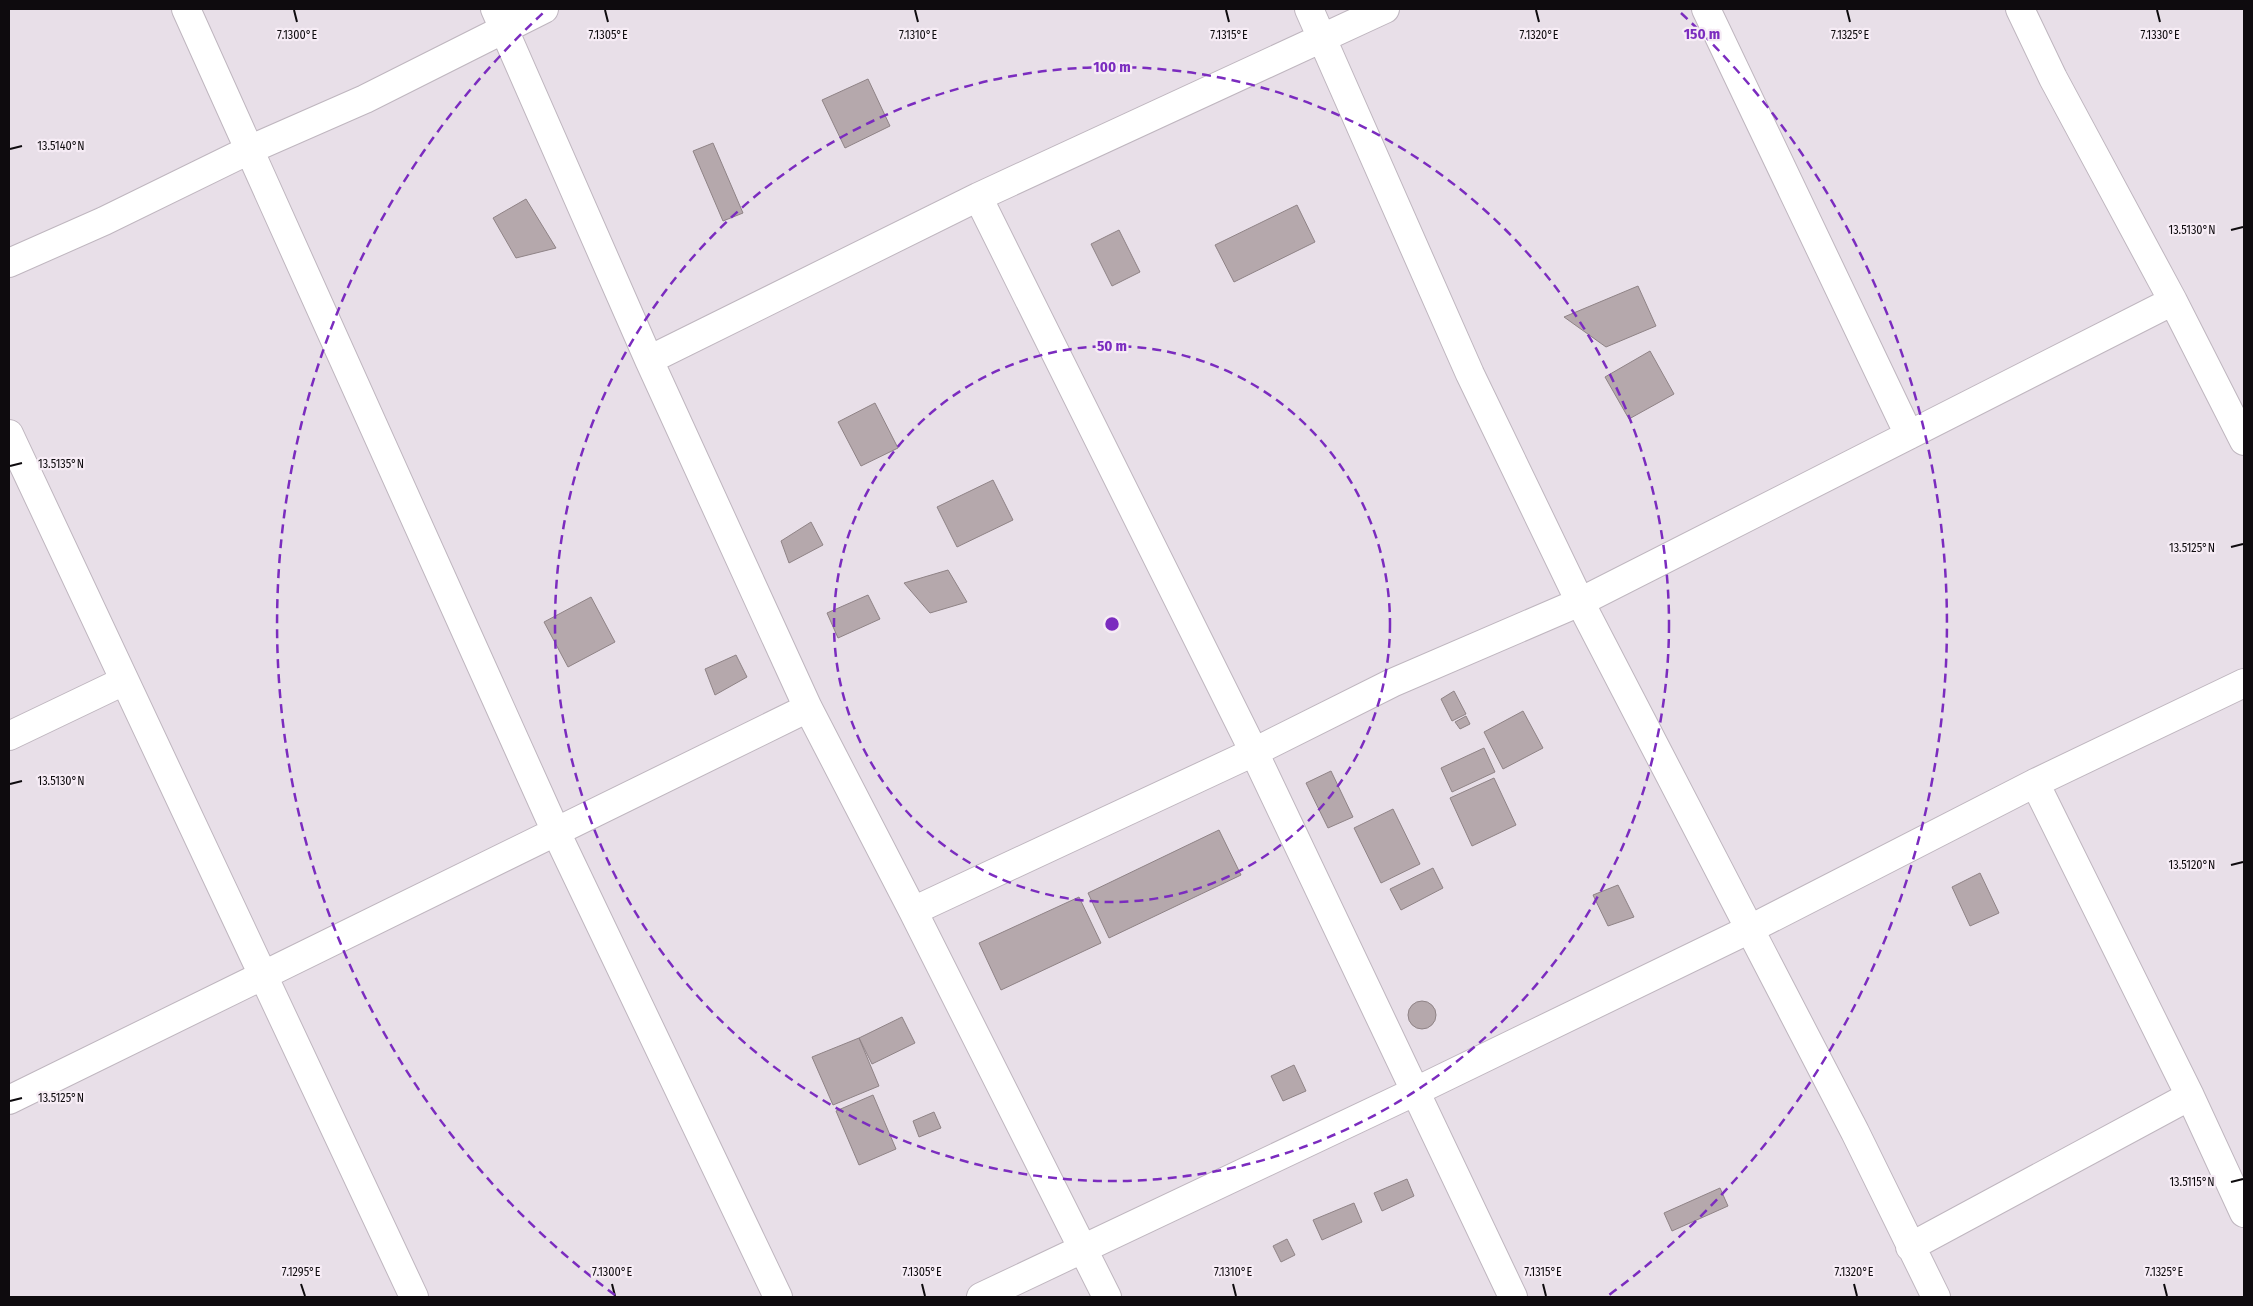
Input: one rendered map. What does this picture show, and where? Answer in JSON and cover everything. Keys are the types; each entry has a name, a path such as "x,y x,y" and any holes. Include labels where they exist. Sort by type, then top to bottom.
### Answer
{"street":[{"path":"186,9 251,149 556,832 778,1297"},
{"path":"9,263 104,221 251,149 365,99 500,19 544,9"},
{"path":"1309,9 1470,374 1580,602 1750,928 1806,1041 1855,1132 1936,1297"},
{"path":"649,360 978,196 1384,9"},
{"path":"1706,9 1909,435"},
{"path":"2020,9 2052,78 2173,301 2244,441"},
{"path":"500,19 649,360 808,708 913,911 1107,1297"},
{"path":"978,196 1254,752 1513,1297"},
{"path":"913,911 1254,752 1392,683 1580,602 2173,301"},
{"path":"9,434 414,1297"},
{"path":"9,736 124,681"},
{"path":"981,1297 1084,1250 1414,1092 1750,928 2035,783 2244,683"},
{"path":"9,1100 808,708"},
{"path":"2035,783 2190,1096 2244,1213"},
{"path":"1910,1246 2190,1096"}],"building":[{"path":"868,79 890,126 845,148 822,100"},
{"path":"713,143 743,213 723,221 693,151"},
{"path":"526,199 556,248 516,258 493,218"},
{"path":"1297,205 1315,242 1234,282 1215,245"},
{"path":"1119,230 1140,272 1112,286 1091,244"},
{"path":"1638,286 1656,326 1606,347 1564,317"},
{"path":"1650,351 1674,394 1629,419 1605,377"},
{"path":"875,403 898,448 861,466 838,422"},
{"path":"993,480 1013,520 957,547 937,507"},
{"path":"811,522 823,545 789,563 781,541"},
{"path":"948,570 967,602 930,613 904,583"},
{"path":"868,595 880,619 838,638 827,613"},
{"path":"591,597 615,642 568,667 544,622"},
{"path":"736,655 747,677 715,695 705,669"},
{"path":"1454,691 1466,714 1452,721 1441,699"},
{"path":"1523,711 1543,748 1503,769 1484,732"},
{"path":"1466,716 1470,724 1460,729 1455,722"},
{"path":"1484,748 1495,772 1452,792 1441,768"},
{"path":"1331,771 1353,817 1328,828 1306,783"},
{"path":"1494,778 1516,825 1472,846 1450,798"},
{"path":"1393,809 1420,864 1381,883 1354,828"},
{"path":"1219,830 1241,875 1109,938 1088,893"},
{"path":"1433,868 1443,888 1401,910 1390,889"},
{"path":"1980,873 1999,913 1970,926 1952,887"},
{"path":"1618,885 1634,917 1608,926 1593,895"},
{"path":"1079,897 1101,943 1001,990 979,943"},
{"path":"1422,1001 1432,1005 1436,1015 1432,1025 1422,1029 1412,1025 1408,1015 1412,1005"},
{"path":"902,1017 915,1043 872,1064 859,1038"},
{"path":"859,1038 879,1086 833,1105 812,1057"},
{"path":"1294,1065 1306,1091 1283,1101 1271,1076"},
{"path":"873,1095 896,1149 859,1165 836,1111"},
{"path":"934,1112 941,1128 919,1137 913,1121"},
{"path":"1407,1179 1414,1196 1382,1211 1374,1193"},
{"path":"1720,1188 1728,1206 1672,1231 1664,1213"},
{"path":"1354,1203 1362,1222 1322,1240 1313,1220"},
{"path":"1287,1239 1295,1255 1281,1262 1273,1246"}]}
